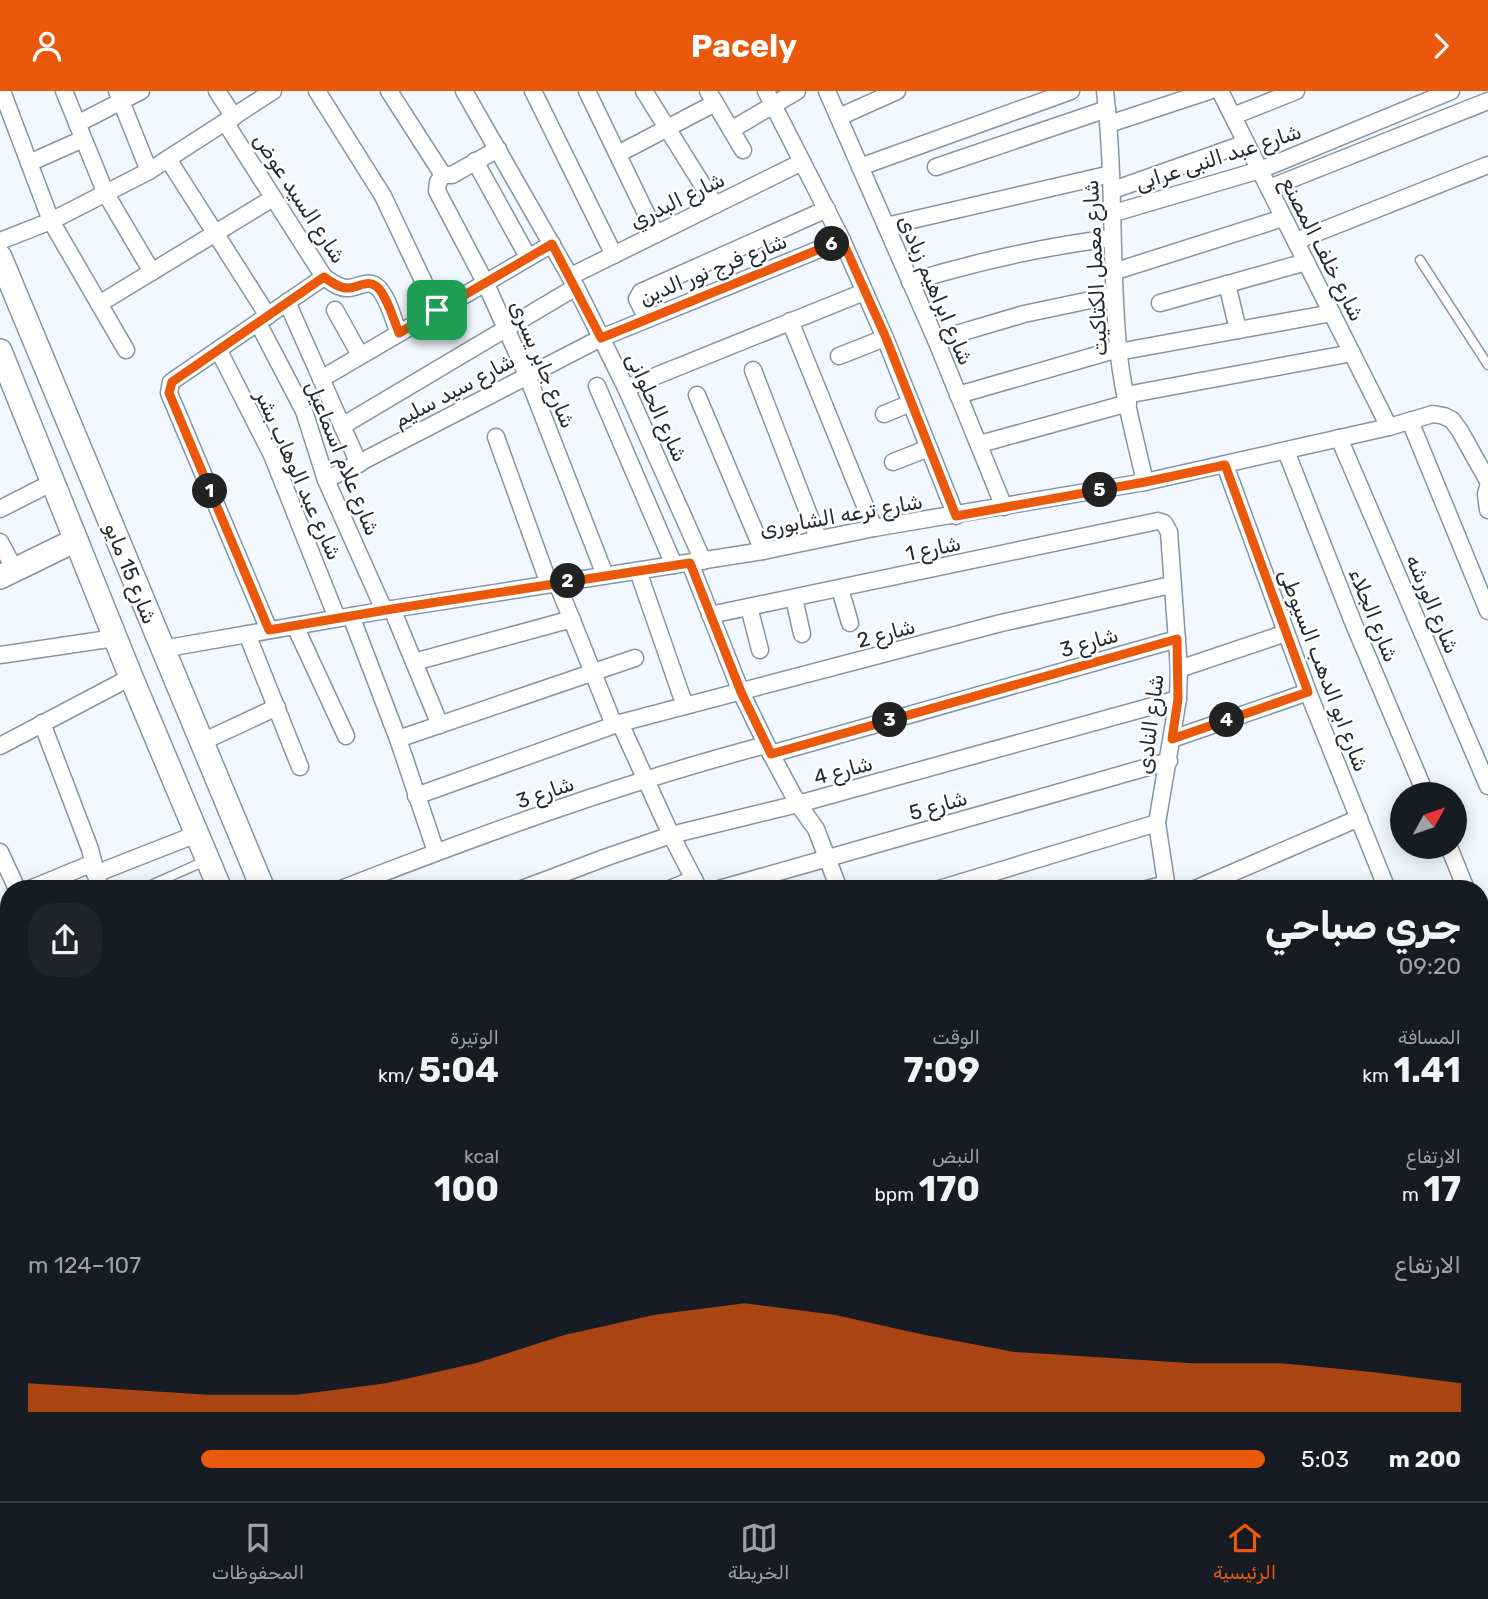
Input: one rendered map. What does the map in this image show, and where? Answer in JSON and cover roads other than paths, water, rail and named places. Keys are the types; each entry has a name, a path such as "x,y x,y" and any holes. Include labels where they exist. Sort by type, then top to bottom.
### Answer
{"main road":[{"name":"شارع 15 مايو","path":"0,257 258,880"},
{"name":"شارع 15 مايو","path":"1,354 216,880"},
{"path":"8,573 76,540"}],"street":[{"path":"2,91 51,221 126,350"},
{"path":"64,91 106,194 152,272"},
{"path":"29,163 80,131 119,96 141,91"},
{"name":"شارع السيد عوض","path":"217,91 229,119 273,198 324,277 348,289 366,283 376,285 399,333"},
{"path":"0,241 51,221 149,171 273,91"},
{"path":"317,91 383,196 437,310"},
{"path":"389,91 443,176 452,175 498,149"},
{"name":"شارع الحلوانى","path":"464,91 573,281 626,388 689,563"},
{"path":"533,91 614,255"},
{"path":"587,91 656,234"},
{"path":"644,91 715,205"},
{"path":"731,130 769,98 797,91"},
{"name":"شارع ابراهيم زبادى","path":"827,91 936,340 1004,507"},
{"path":"839,117 897,91"},
{"path":"860,167 1071,91"},
{"name":"شارع معمل الكتاكيت","path":"1105,91 1114,213 1112,238 1118,351 1145,482"},
{"path":"936,167 1209,91"},
{"name":"شارع خلف المصنع","path":"1220,91 1389,427"},
{"path":"1233,116 1296,91"},
{"name":"شارع عبد النبى عرابى","path":"1114,213 1260,170 1451,91"},
{"path":"119,96 149,171"},
{"path":"618,154 667,128 712,97 743,150"},
{"path":"769,98 827,209 886,338 956,516"},
{"path":"1269,188 1488,101"},
{"path":"886,226 1112,182 1247,143"},
{"name":"شارع علام اسماعيل","path":"168,159 215,233 263,320 304,411 326,480 414,662 440,725"},
{"path":"475,162 528,257"},
{"name":"شارع البدري","path":"342,426 505,328 614,255 802,162"},
{"path":"1296,241 1488,165"},
{"name":"شارع جابر يسرى","path":"443,176 438,182 437,191 485,282 527,375 606,575"},
{"path":"99,304 273,198"},
{"path":"647,319 637,299 641,292 827,209"},
{"path":"1113,272 1283,218"},
{"path":"910,282 976,262 1044,247 1112,238"},
{"name":"شارع فرج نور الدين","path":"601,338 842,240"},
{"path":"321,379 552,244"},
{"path":"1160,303 1306,263"},
{"path":"269,630 169,393 169,387 172,382 324,277"},
{"path":"1227,284 1238,330"},
{"path":"626,388 864,292"},
{"path":"936,340 1024,314 1114,295"},
{"path":"287,302 359,464"},
{"path":"335,310 360,355"},
{"path":"958,395 1118,351 1332,313"},
{"path":"790,321 874,528"},
{"name":"شارع سيد سليم","path":"326,480 601,338"},
{"path":"839,356 886,338"},
{"name":"شارع عبد الوهاب بشر","path":"219,351 272,455 398,739 436,852"},
{"path":"980,444 1127,399 1352,353"},
{"path":"753,370 818,538"},
{"path":"597,386 689,563 741,692 798,804 816,829 836,880"},
{"path":"697,395 762,551"},
{"path":"884,414 911,403"},
{"name":"شارع ترعه الشابورى","path":"162,649 388,609 762,551 818,538 1145,482 1389,427 1433,414 1452,420 1488,481"},
{"path":"1410,421 1488,611"},
{"path":"496,437 553,584 572,619 617,724 695,880"},
{"name":"شارع الورشه","path":"1339,438 1488,786"},
{"path":"893,462 929,447"},
{"name":"شارع الجلاء","path":"1286,451 1353,622 1421,782"},
{"name":"شارع ابو الدهب السيوطى","path":"1225,465 1308,692 1383,880"},
{"path":"0,509 52,482"},
{"path":"1488,487 1488,510"},
{"name":"شارع 1","path":"710,615 1158,521 1164,523"},
{"name":"شارع النادى","path":"1164,523 1169,532 1179,669 1178,699 1157,823 1166,880"},
{"path":"0,543 8,573"},
{"path":"638,571 685,706"},
{"name":"شارع 2","path":"416,796 617,724 1001,623 1171,585"},
{"path":"840,589 850,623"},
{"path":"794,598 802,634"},
{"path":"749,607 760,649"},
{"path":"414,662 572,619"},
{"path":"295,625 345,736"},
{"path":"1179,669 1286,633"},
{"path":"247,634 300,767"},
{"path":"0,655 115,638"},
{"name":"شارع 3","path":"364,880 436,852 646,779 1177,639"},
{"path":"398,739 635,658"},
{"path":"0,746 131,677"},
{"path":"1172,739 1308,692"},
{"name":"شارع 4","path":"545,880 671,835 798,804 1178,699"},
{"path":"202,742 277,707"},
{"path":"42,723 90,849 96,876"},
{"name":"شارع 5","path":"751,880 1169,761"},
{"path":"1216,880 1359,818"},
{"path":"969,880 1157,823"},
{"path":"76,880 96,876 197,834"},
{"path":"0,852 13,880"},
{"path":"1453,859 1462,880"}],"lane":[{"path":"1420,260 1488,365"},
{"path":"162,880 208,860"}]}
